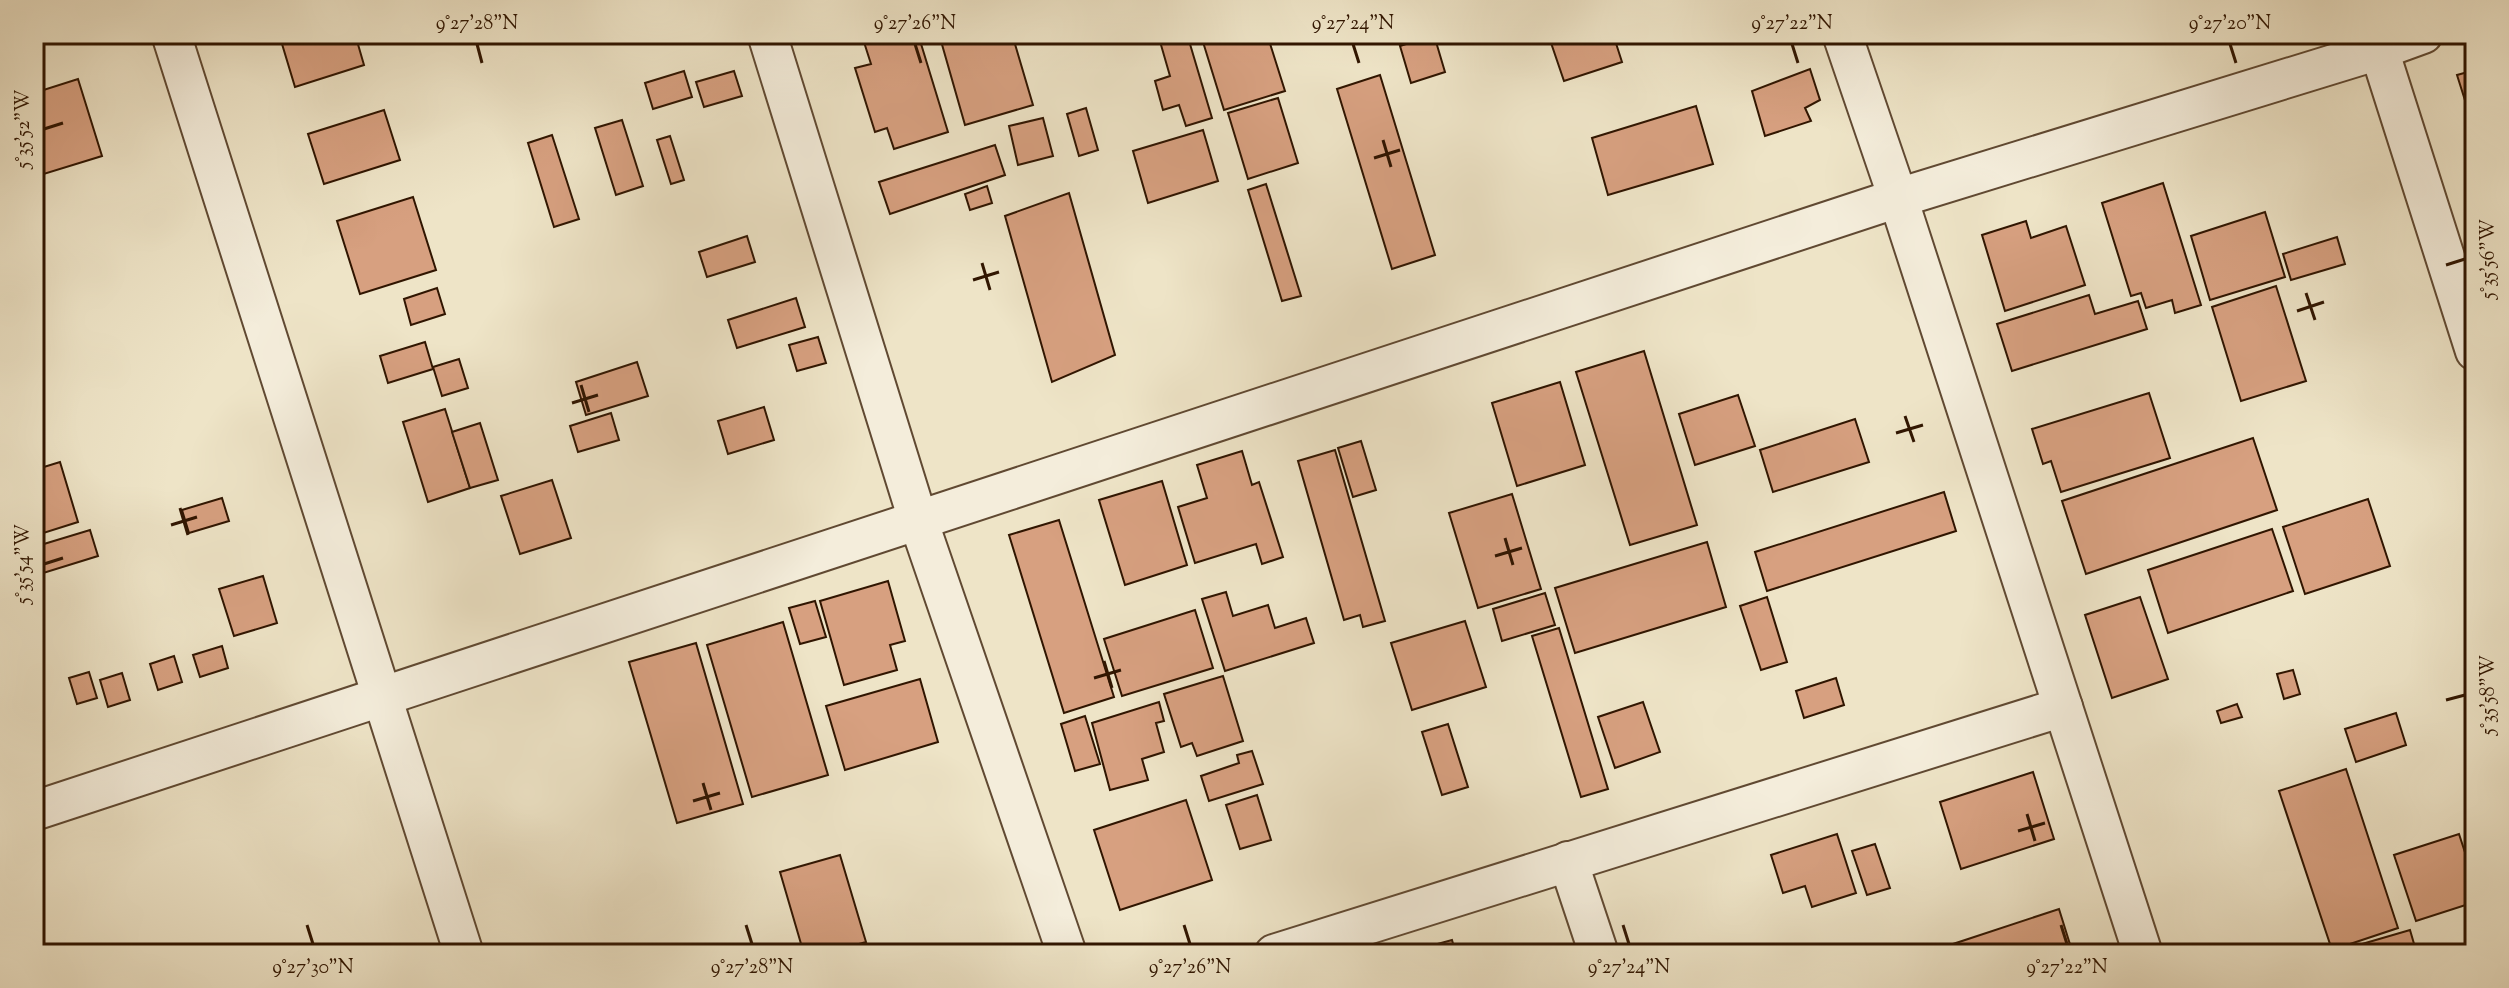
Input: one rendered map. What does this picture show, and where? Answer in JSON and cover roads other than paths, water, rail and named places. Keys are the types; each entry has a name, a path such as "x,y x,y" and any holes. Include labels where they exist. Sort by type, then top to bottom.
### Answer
{"street":[{"path":"171,34 464,954"},
{"path":"767,34 918,520 1067,954"},
{"path":"1842,34 2143,954"},
{"path":"34,811 2377,42 2423,34"},
{"path":"2377,42 2475,351"},
{"path":"1274,954 2063,707"},
{"path":"1568,861 1599,954"}]}
